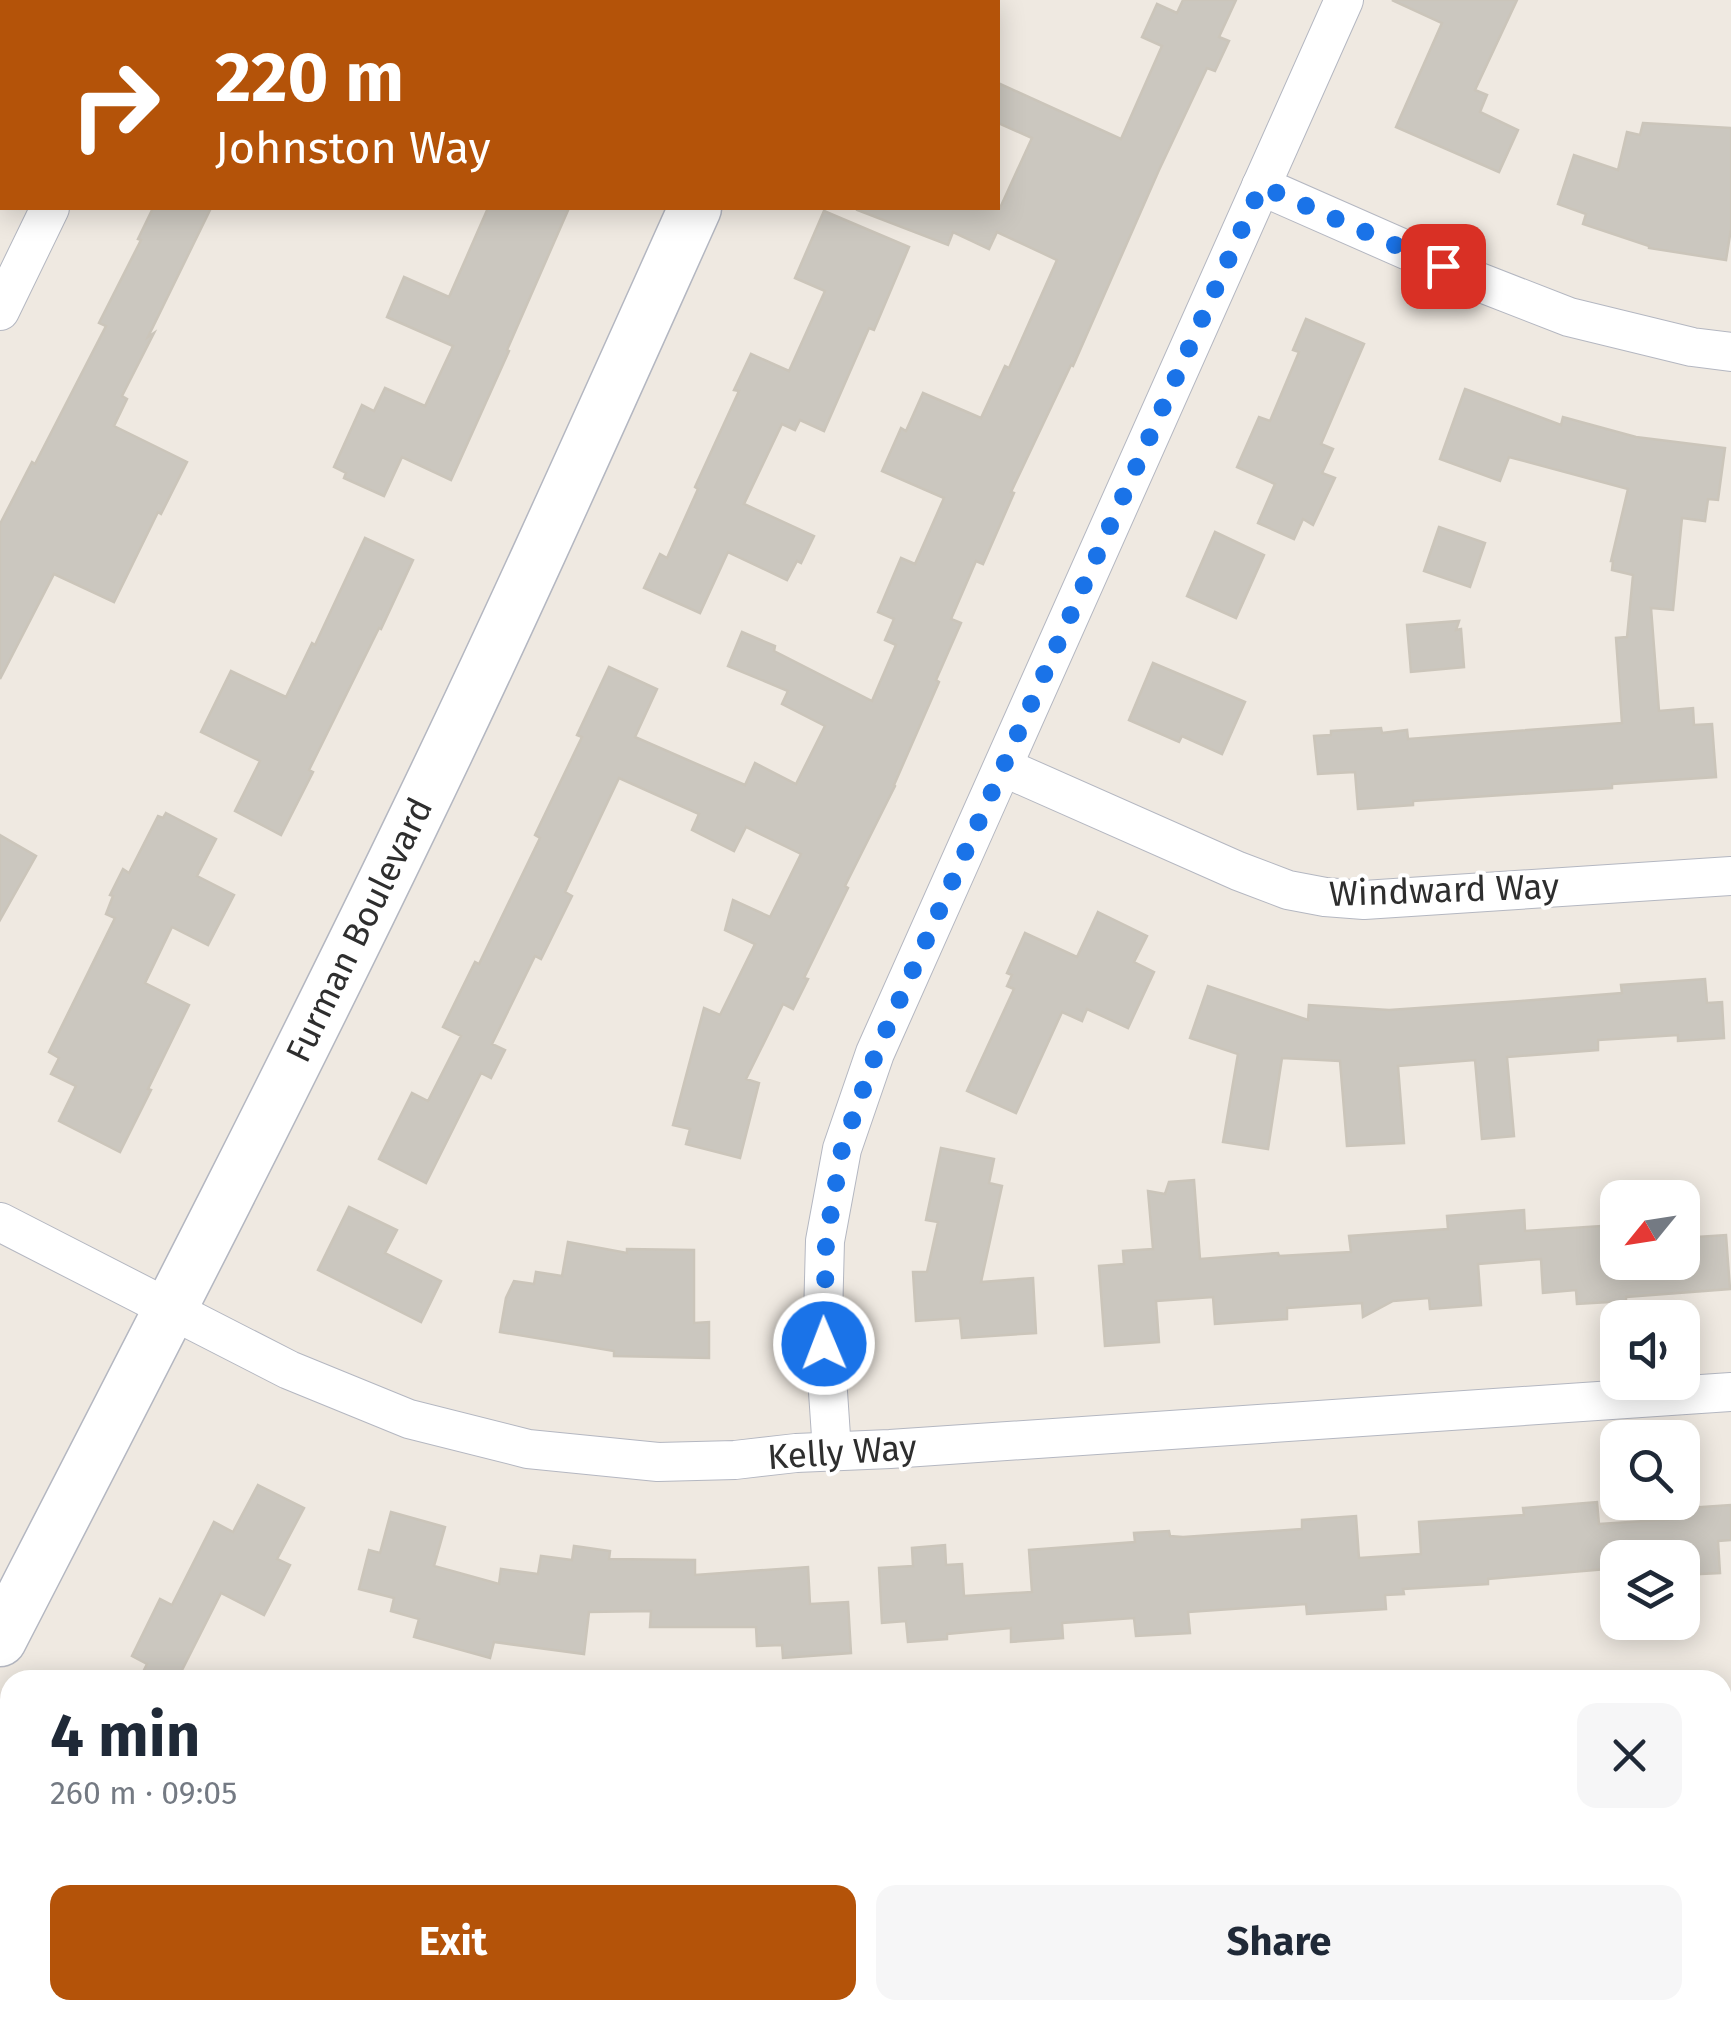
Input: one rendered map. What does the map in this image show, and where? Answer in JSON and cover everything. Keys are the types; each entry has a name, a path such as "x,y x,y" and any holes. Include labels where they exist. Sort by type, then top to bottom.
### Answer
{"street":[{"path":"832,1451 823,1318 826,1241 842,1149 876,1053 1344,0"},
{"path":"1261,186 1569,318 1692,348 1731,352"},
{"path":"0,311 49,210"},
{"name":"Furman Boulevard","path":"0,1640 412,826 694,210"},
{"name":"Windward Way","path":"1004,767 1238,872 1288,890 1326,898 1364,900 1731,876"},
{"name":"Kelly Way","path":"0,1222 289,1370 409,1419 528,1448 658,1462 735,1460 1731,1392"}],"building":[{"path":"1183,0 1236,0 1219,37 1229,41 1215,71 1207,68 1073,366 1011,492 1014,493 983,564 976,561 951,619 961,623 936,680 939,682 895,786 804,978 808,979 793,1009 783,1004 746,1079 759,1083 740,1158 686,1144 690,1129 673,1125 704,1008 720,1015 755,944 725,930 733,900 770,917 801,854 746,827 734,851 692,830 699,814 619,778 565,892 572,896 541,959 535,956 492,1044 505,1050 491,1078 481,1073 426,1183 379,1159 412,1093 428,1101 461,1036 443,1027 475,962 479,964 540,838 535,835 582,737 577,735 609,667 657,689 635,737 745,785 755,763 796,784 825,726 782,704 788,691 728,666 742,632 775,646 774,651 872,701 896,645 885,640 894,619 878,612 901,558 915,564 944,498 882,471 901,428 906,431 923,393 981,418 1005,366 1009,368 1057,260 997,232 989,249 953,232 948,245 857,210 1000,210 1032,138 1000,124 1000,84 1121,139 1162,46 1142,37 1157,4 1177,13"},
{"path":"1392,0 1517,0 1475,90 1487,95 1480,112 1518,130 1499,172 1396,127 1442,23"},
{"path":"1643,123 1731,128 1731,229 1726,260 1649,248 1583,224 1586,214 1558,204 1574,155 1618,170 1627,132 1640,135"},
{"path":"152,210 210,210 148,337 154,333 122,396 127,399 114,426 187,462 114,602 54,574 0,679 0,524 106,326 99,323 141,240 138,239"},
{"path":"487,210 568,210 451,480 402,457 384,496 344,478 346,473 334,467 362,405 374,411 385,388 425,406 453,346 387,317 404,277 449,297"},
{"path":"824,211 909,247 874,330 869,328 824,431 800,420 795,430 782,424 744,504 814,536 801,563 797,561 787,580 728,552 700,613 644,588 660,554 667,558 751,354 789,371 825,291 795,278"},
{"path":"1306,319 1364,344 1321,444 1333,449 1322,473 1335,478 1313,525 1303,519 1294,539 1258,523 1275,484 1237,467 1259,417 1270,421 1299,352 1293,350"},
{"path":"1465,389 1561,425 1563,417 1636,437 1725,448 1718,500 1708,499 1705,521 1682,518 1673,610 1651,608 1659,711 1693,708 1694,725 1712,724 1716,777 1413,801 1413,805 1358,809 1355,772 1318,774 1314,736 1331,735 1331,731 1407,730 1408,739 1622,723 1616,638 1627,637 1633,575 1612,570 1611,561 1628,489 1509,457 1500,481 1440,459"},
{"path":"1439,527 1485,543 1470,587 1424,571"},
{"path":"1215,532 1264,555 1236,618 1187,596"},
{"path":"365,538 413,560 281,835 235,811 260,761 201,732 231,671 286,697"},
{"path":"1459,621 1456,630 1461,629 1464,667 1411,672 1407,625"},
{"path":"1153,663 1245,702 1222,754 1182,736 1179,742 1129,720"},
{"path":"166,813 216,839 197,876 234,895 208,945 172,927 145,983 189,1005 120,1152 59,1121 76,1086 51,1074 59,1058 49,1052 115,918 106,914 113,896 110,895 123,869 129,873 158,816 163,818"},
{"path":"0,835 36,856 0,920"},
{"path":"1098,912 1147,936 1134,962 1154,972 1128,1028 1087,1009 1082,1021 1062,1012 1016,1113 967,1091 1014,989 1007,986 1012,975 1007,973 1025,933 1077,957"},
{"path":"1705,979 1707,1003 1722,1002 1724,1038 1678,1041 1678,1035 1598,1040 1598,1050 1507,1057 1514,1136 1482,1139 1475,1060 1398,1066 1404,1143 1347,1146 1340,1061 1282,1058 1268,1149 1223,1142 1238,1054 1190,1038 1208,986 1308,1020 1309,1005 1389,1010 1622,993 1621,985"},
{"path":"941,1148 994,1159 989,1183 1002,1186 981,1282 1033,1278 1036,1333 962,1338 960,1318 916,1321 913,1272 927,1272 938,1222 926,1220"},
{"path":"1194,1180 1200,1259 1351,1252 1349,1236 1448,1229 1447,1216 1524,1210 1525,1231 1600,1226 1600,1280 1700,1280 1700,1237 1726,1235 1730,1289 1577,1304 1576,1290 1543,1293 1541,1259 1478,1264 1481,1305 1430,1309 1429,1298 1393,1301 1363,1317 1362,1303 1287,1308 1287,1319 1215,1324 1213,1297 1156,1301 1159,1342 1105,1346 1099,1266 1124,1264 1123,1251 1153,1249 1148,1191 1165,1194 1169,1182"},
{"path":"349,1207 397,1230 385,1253 441,1281 421,1322 318,1270"},
{"path":"568,1242 627,1253 627,1249 694,1250 694,1323 709,1322 709,1358 614,1356 614,1351 500,1332 506,1298 514,1281 534,1284 536,1272 562,1276"},
{"path":"258,1485 304,1508 277,1559 290,1565 264,1615 221,1593 182,1670 144,1670 147,1664 132,1656 160,1599 172,1605 214,1522 233,1532"},
{"path":"1597,1502 1599,1524 1700,1520 1700,1507 1731,1505 1731,1540 1718,1541 1720,1573 1700,1574 1700,1540 1600,1540 1600,1570 1488,1579 1488,1584 1403,1589 1404,1594 1385,1595 1386,1609 1307,1614 1306,1604 1188,1612 1190,1633 1136,1636 1134,1618 1062,1623 1063,1638 1011,1642 1011,1628 908,1642 906,1621 882,1623 879,1568 913,1566 912,1548 945,1545 946,1565 962,1564 964,1596 1032,1592 1029,1550 1135,1542 1134,1533 1169,1531 1170,1536 1183,1537 1302,1529 1302,1520 1356,1516 1359,1558 1421,1554 1419,1522 1524,1515 1523,1508"},
{"path":"391,1512 445,1527 434,1566 499,1584 501,1569 538,1574 541,1556 572,1560 574,1546 610,1551 609,1559 695,1560 695,1575 808,1567 810,1604 848,1602 851,1653 783,1658 782,1645 757,1646 756,1627 650,1627 651,1611 589,1612 584,1654 494,1642 490,1658 414,1637 419,1619 391,1611 394,1598 359,1589 369,1550 380,1553"}],"route":[{"path":"824,1344 826,1241 842,1149 876,1053 1261,186 1443,266"}]}
